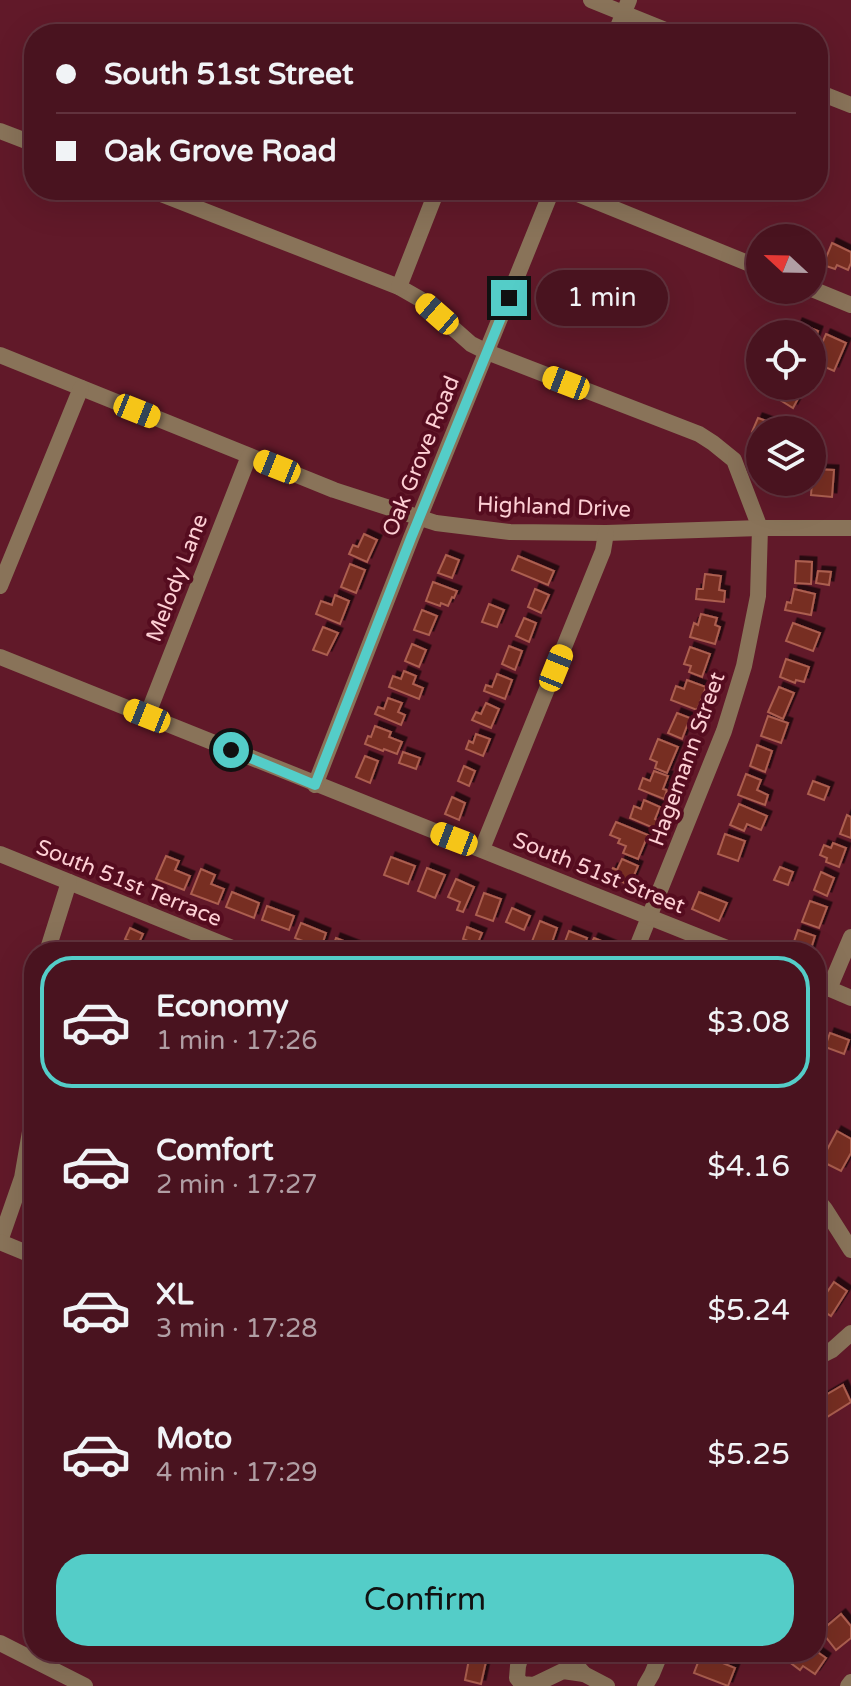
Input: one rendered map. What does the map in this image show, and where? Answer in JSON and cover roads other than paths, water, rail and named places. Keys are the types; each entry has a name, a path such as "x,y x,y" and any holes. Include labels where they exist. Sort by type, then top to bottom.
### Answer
{"street":[{"path":"591,0 626,7 657,24"},
{"path":"828,96 851,105"},
{"path":"0,131 24,140"},
{"path":"177,200 399,287 420,299 471,344 487,352 699,434 734,460 760,528"},
{"path":"399,287 433,200"},
{"name":"Oak Grove Road","path":"315,785 548,200"},
{"path":"593,200 746,262"},
{"path":"826,295 851,305"},
{"name":"Highland Drive","path":"0,355 334,490 436,523 510,532 851,528"},
{"path":"0,586 81,388"},
{"name":"Melody Lane","path":"147,716 249,456"},
{"name":"Hagemann Street","path":"639,942 724,731 744,666 758,596 760,528"},
{"path":"482,849 603,551 606,533"},
{"name":"South 51st Street","path":"0,657 712,942"},
{"name":"South 51st Terrace","path":"0,854 217,942"},
{"path":"50,942 69,882"},
{"path":"826,981 851,937"},
{"path":"826,987 851,998"},
{"path":"24,1166 0,1242 24,1252"},
{"path":"826,1211 851,1250"},
{"path":"826,1353 851,1333"},
{"path":"0,1643 24,1655"},
{"path":"38,1662 85,1686"},
{"path":"519,1662 517,1678 522,1684 534,1685 563,1671 584,1674 607,1686"},
{"path":"573,1662 584,1674"},
{"path":"645,1686 657,1662"}]}
